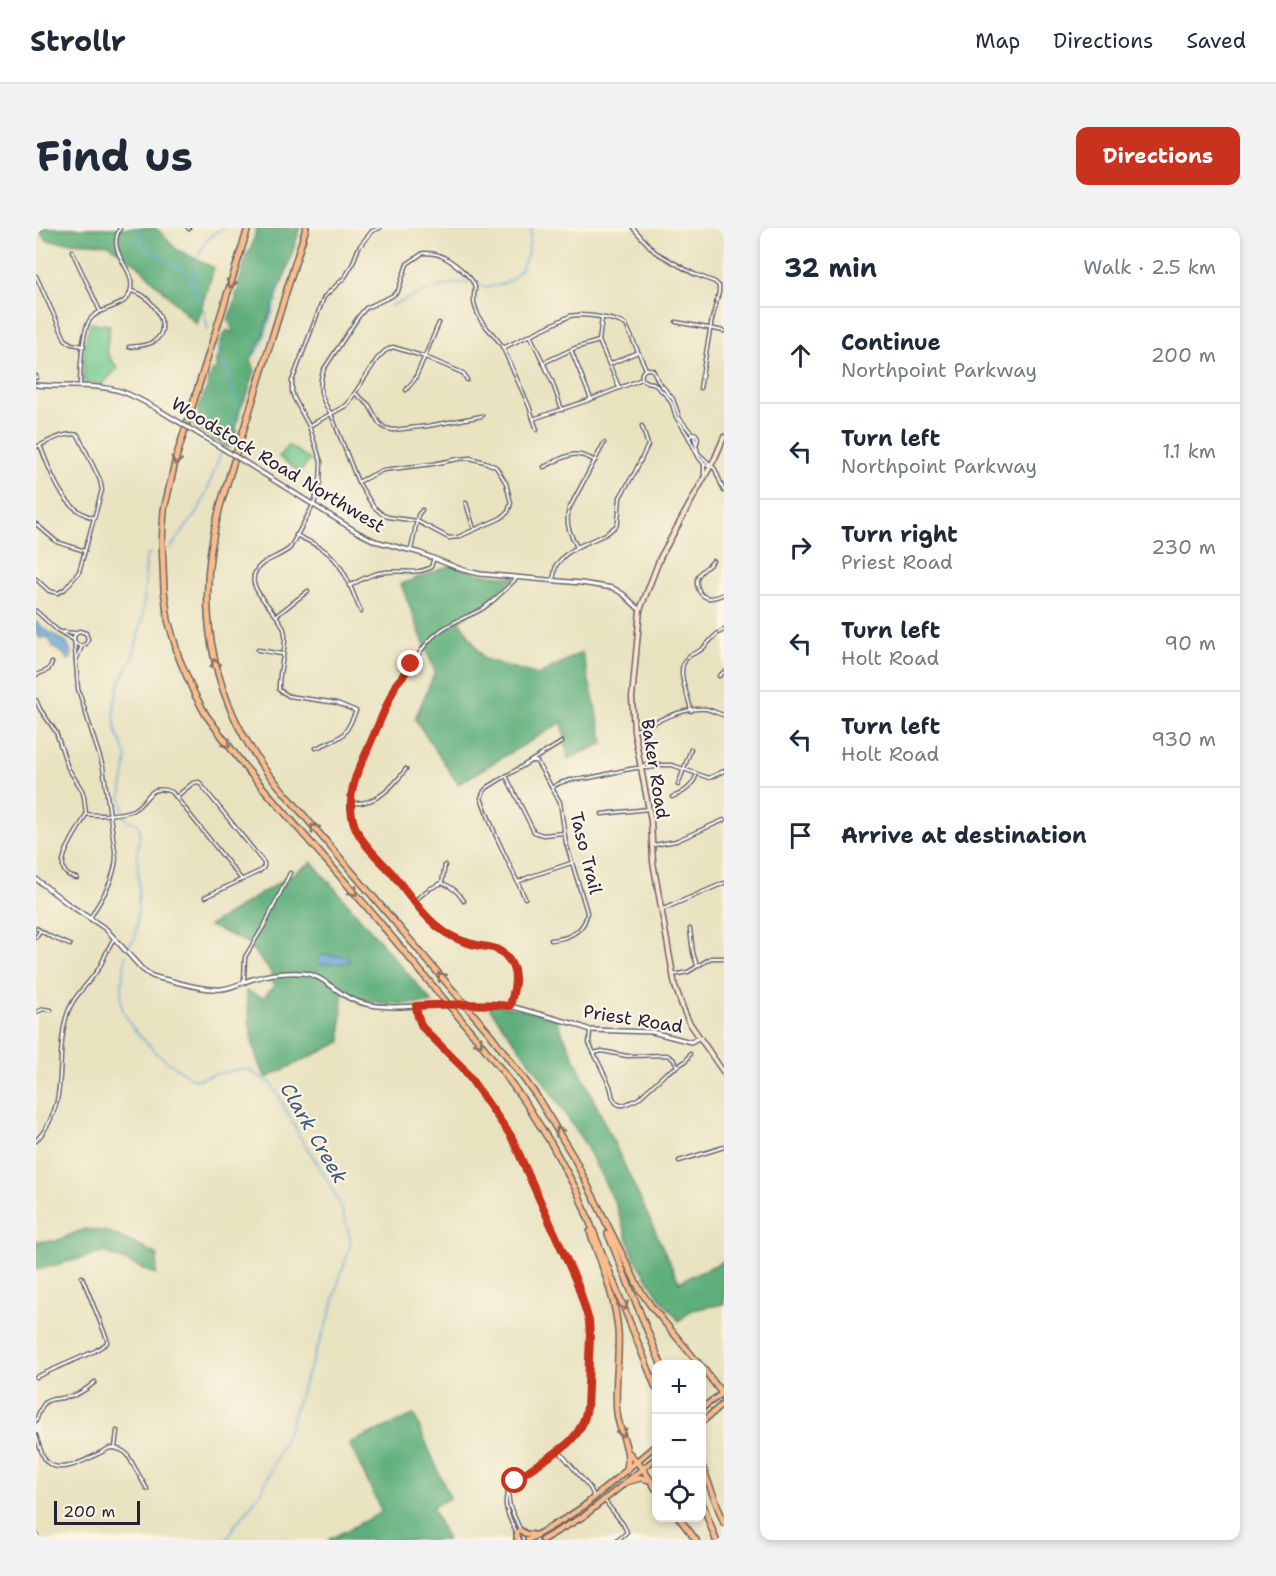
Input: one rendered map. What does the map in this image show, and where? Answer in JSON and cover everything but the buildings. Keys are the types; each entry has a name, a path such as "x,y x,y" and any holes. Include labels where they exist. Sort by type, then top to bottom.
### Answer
{"highway":[{"path":"248,228 176,458 164,510 162,542 164,591 168,620 184,672 206,715 244,766 366,906 495,1061 541,1127 578,1193 652,1376"},
{"path":"306,228 221,503 208,559 208,627 214,660 225,695 249,747 272,778 491,1035 517,1069 553,1121 587,1183 640,1290 695,1360"},
{"path":"587,1183 659,1360"},
{"path":"578,1193 616,1318 617,1414 628,1452 629,1463 626,1471"},
{"path":"706,1373 723,1394"},
{"path":"715,1384 724,1386"},
{"path":"628,1452 652,1483"},
{"path":"703,1468 724,1523"},
{"path":"626,1482 641,1478 650,1481"},
{"path":"706,1512 717,1540"},
{"path":"682,1522 696,1540"}],"main road":[{"name":"Baker Road","path":"724,437 711,466 660,558 640,610 632,698 634,731 673,975 684,1011 724,1073"},
{"path":"706,1405 723,1394"},
{"path":"706,1419 724,1403"},
{"path":"527,1540 592,1500 652,1449"},
{"path":"542,1540 579,1519 652,1462"},
{"path":"519,1540 519,1531 528,1535 538,1534"}],"street":[{"path":"80,387 87,325 100,311 122,303 131,291 131,281 116,247 120,228"},
{"path":"316,748 342,737 347,732 356,711 337,703 290,696 279,690 285,634 277,616 258,595 254,581 256,572 263,564 290,548 314,504 320,483 321,462 309,426 294,398 292,381 324,297 345,277 359,247 372,231 380,228"},
{"path":"633,228 655,252 719,286 700,388"},
{"path":"72,251 100,311"},
{"path":"358,482 383,470 470,458 496,467 510,493 512,503 508,512 501,518 458,537 448,538 417,521 388,518 373,506 358,482 331,414 324,404 320,386 320,378 324,369 366,308 398,291 407,264 423,252 440,255 461,269 472,281 475,286 474,304 480,318 498,338 524,394 537,430"},
{"path":"36,276 65,339 71,344 84,346"},
{"path":"129,346 149,344 156,340 162,324 160,317 147,300 142,295 131,291"},
{"path":"503,348 570,316 580,315 617,320 626,325 646,369"},
{"path":"602,318 599,341 619,387"},
{"path":"676,322 724,331"},
{"path":"406,390 416,379 440,323"},
{"path":"530,335 562,410"},
{"path":"543,363 571,350 599,341"},
{"path":"309,426 347,405 377,359 393,347 425,357 463,374 467,380"},
{"path":"571,350 591,399"},
{"path":"610,364 639,352"},
{"path":"642,379 642,373 646,369"},
{"path":"646,369 653,370 656,379 673,399 680,419 693,433 698,453 715,469 724,491"},
{"path":"533,419 642,379"},
{"path":"642,379 657,386 667,396 699,458 704,464 711,466"},
{"path":"651,382 656,379"},
{"name":"Woodstock Road Northwest","path":"36,385 107,388 131,395 375,541 411,550 463,570 480,574 614,588 640,610"},
{"path":"355,393 369,405 379,423 393,430 482,417"},
{"path":"553,580 556,565 565,555 606,534 616,526 620,497 648,445 642,426"},
{"path":"36,579 46,589 58,593 63,591 79,573 102,493 102,487 80,437 74,433 38,446 60,492 82,513 94,518"},
{"path":"689,438 693,433"},
{"path":"577,547 567,525 567,517 603,443"},
{"path":"544,467 568,455 579,453 595,460"},
{"path":"704,464 704,478"},
{"path":"466,503 474,529"},
{"path":"411,550 418,515 422,510"},
{"path":"36,524 54,541 85,551"},
{"path":"297,536 330,555 339,564 362,612"},
{"path":"349,586 383,572 425,571 431,567 434,558"},
{"path":"713,561 700,573 697,579 698,587 706,598 724,594"},
{"path":"510,1006 516,981 515,969 507,957 495,948 461,940 444,932 432,922 362,838 356,829 350,803 356,776 396,684 426,644 440,631 481,610 518,577"},
{"path":"277,616 308,591"},
{"path":"36,611 57,630 76,633 83,631 87,635 87,642 82,646 76,660"},
{"path":"691,711 681,671 682,665 689,656 703,648 711,638 724,630"},
{"path":"63,632 82,646"},
{"path":"76,633 74,642 78,689 104,767 117,858 111,883 90,918"},
{"path":"258,650 282,654"},
{"path":"36,675 48,669 52,663"},
{"path":"719,676 724,672"},
{"path":"36,700 56,732 68,768 84,797 86,814 64,853 62,861 65,872 77,878"},
{"path":"634,731 671,716 691,711 707,709 724,715"},
{"path":"525,898 481,800 482,793 562,742"},
{"path":"678,785 691,748"},
{"name":"Taso Trail","path":"531,761 537,762 560,802 565,832 586,908 586,919 578,931 551,940"},
{"path":"552,788 561,782 660,765 672,765 709,778 724,771"},
{"path":"350,803 359,804 386,793 406,769"},
{"path":"672,797 682,794 696,775"},
{"path":"506,776 534,832 543,835 565,832"},
{"path":"176,796 192,783 200,782 264,866 262,870 205,897"},
{"path":"86,814 96,816 125,812 135,808 152,791 165,789 176,796 242,880"},
{"path":"602,814 648,809"},
{"path":"652,845 676,841 724,820"},
{"path":"518,882 573,863"},
{"path":"442,883 445,865"},
{"path":"244,981 245,957 266,924 290,873"},
{"name":"Priest Road","path":"36,879 106,929 142,969 159,978 210,989 230,988 244,981 270,975 303,973 324,981 360,1003 378,1006 489,1004 510,1006 590,1030 652,1032 692,1042 700,1037"},
{"path":"414,901 429,889 442,883 450,886 464,901"},
{"path":"661,910 724,883"},
{"path":"36,928 70,945"},
{"path":"690,929 697,965"},
{"path":"36,937 40,931"},
{"path":"36,1141 52,1114 57,1099 67,1014 78,993 99,967 115,938"},
{"path":"673,975 688,972 711,958 724,958"},
{"path":"416,1006 422,1027 463,1068 511,1136 580,1292 589,1321 587,1408 584,1423 570,1442 520,1476 508,1493 510,1507 519,1531 527,1540"},
{"path":"36,1012 44,1009 51,1010"},
{"path":"590,1030 589,1042 610,1086 613,1098 620,1105 638,1099 665,1074 686,1061 690,1054"},
{"path":"594,1053 602,1051 627,1056 667,1055 678,1066"},
{"path":"680,1161 724,1147"},
{"path":"36,1377 107,1344 82,1277"},
{"path":"36,1421 44,1402 82,1392 95,1382"},
{"path":"115,1448 117,1431"},
{"path":"36,1435 47,1462 60,1468 68,1467 110,1448 123,1450 147,1489"},
{"path":"559,1451 590,1488 592,1500"},
{"path":"590,1488 596,1491 603,1490"},
{"path":"604,1500 627,1532 618,1540"},
{"path":"36,1533 38,1540"}],"green space":[{"path":"36,228 156,228 176,249 214,268 196,324 138,265 108,244 48,241"},
{"path":"256,228 300,228 284,279 277,292 277,301 274,303 264,335 251,359 255,371 240,410 237,430 229,448 193,426 199,416 198,408 209,383 208,379 212,371 216,370 216,359 220,354 222,338 228,330 232,333 233,330 228,320"},
{"path":"91,323 110,325 107,348 118,368 102,384 86,383 83,380 85,343"},
{"path":"288,445 310,460 300,472 279,457"},
{"path":"452,565 480,574 516,577 487,602 459,620 484,659 538,675 582,652 604,743 568,759 562,722 458,784 415,719 435,672 401,584"},
{"path":"312,862 433,1003 375,1002 342,992 341,1042 266,1078 254,1047 246,991 263,998 274,986 271,972 246,942 209,926"},
{"path":"485,1002 555,1017 679,1282 724,1261 724,1304 692,1310 679,1321 658,1295 634,1257 615,1203 585,1144 539,1074"},
{"path":"84,1229 109,1232 158,1255 156,1275 105,1252 36,1270 36,1241 56,1241"},
{"path":"414,1415 450,1498 432,1507 447,1540 328,1540 382,1512 349,1443"}],"water":[{"path":"36,621 42,628 66,642 72,655 70,659 68,660 63,653 54,648 48,637 40,638 36,633"},
{"path":"321,955 347,956 350,960 346,963 319,964"}],"waterway":[{"name":"Clark Creek","path":"139,228 146,249 182,269 185,273 193,285 204,312 208,330"},
{"path":"193,284 200,252 209,238 223,228"},
{"path":"480,286 504,284 513,278 519,271 528,251 531,228"},
{"path":"390,306 449,284 468,283"},
{"path":"254,355 262,344 281,285"},
{"name":"Clark Creek","path":"170,549 198,511 237,411 237,398 230,384 230,375 216,348 219,346"},
{"name":"Clark Creek","path":"127,950 135,938 137,924 139,888 137,853 140,832 138,824 124,818 121,796 127,758 116,731 114,713 120,682 132,660 143,616 146,558 150,553"},
{"name":"Clark Creek","path":"126,955 121,1004 132,1027 157,1054 191,1078 198,1079 241,1069 249,1070 272,1084 335,1195 350,1237 350,1247 329,1318 286,1436 263,1488 235,1525 227,1540"}],"route":[{"path":"411,664 396,684 356,776 350,803 353,820 367,845 432,922 444,932 461,940 495,948 507,957 515,969 516,981 510,1006 489,1004 416,1006 419,1022 463,1068 511,1136 578,1285 590,1328 587,1408 580,1429 567,1445 515,1481"}]}
